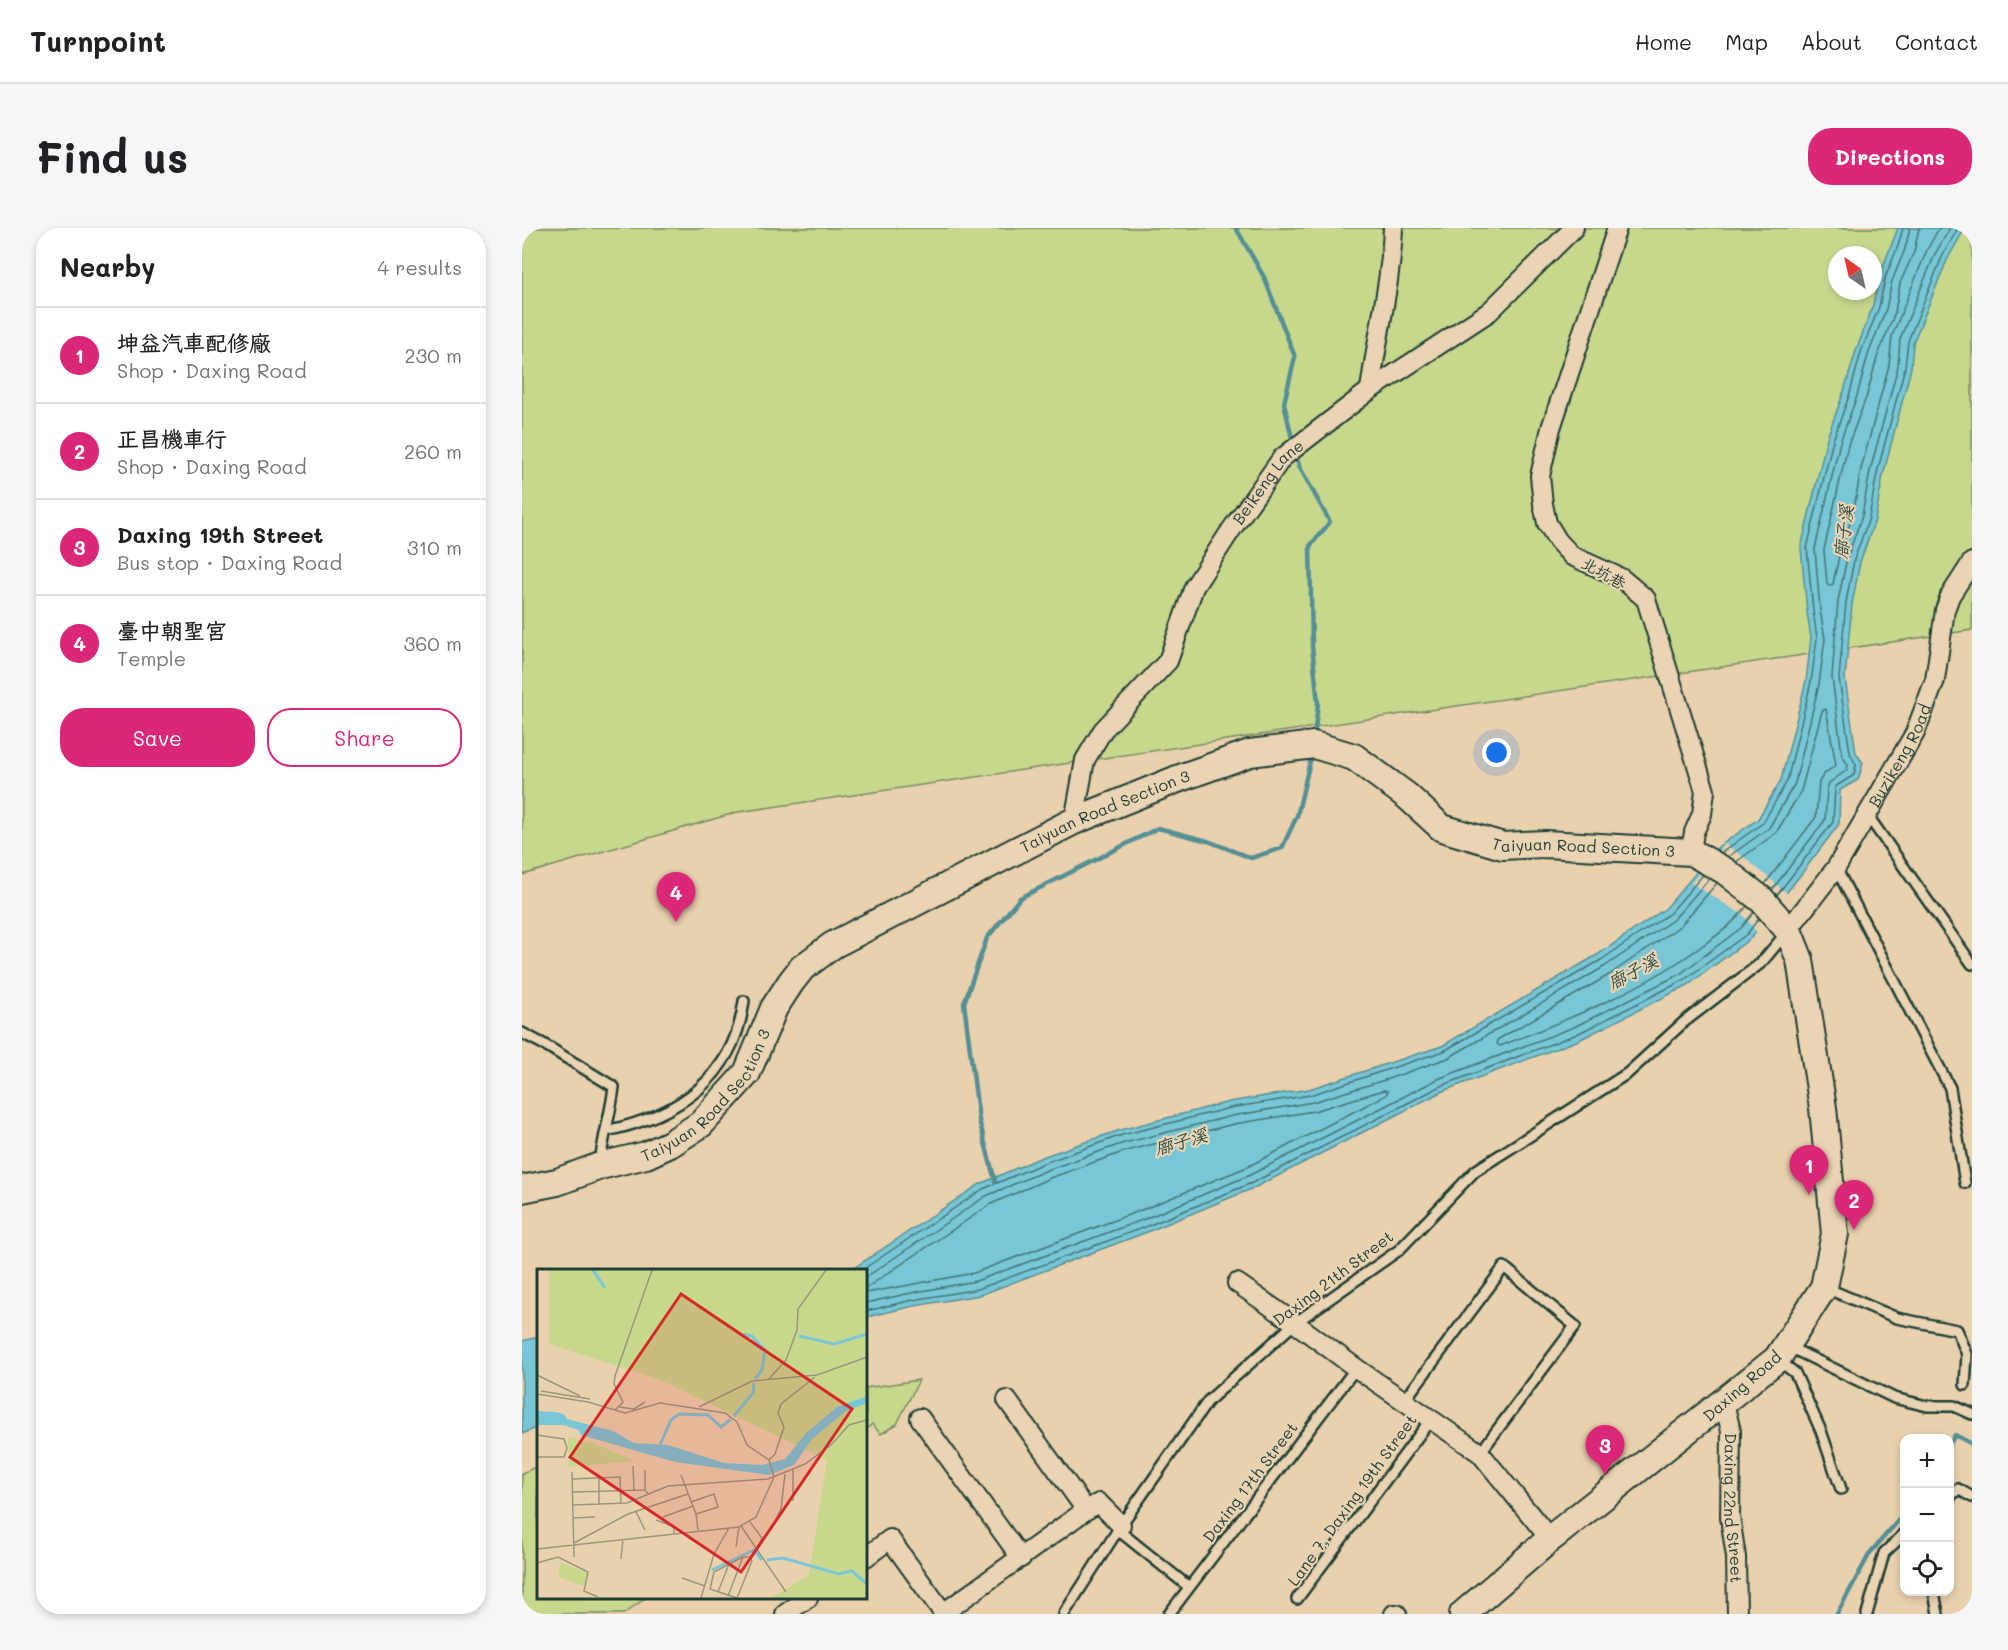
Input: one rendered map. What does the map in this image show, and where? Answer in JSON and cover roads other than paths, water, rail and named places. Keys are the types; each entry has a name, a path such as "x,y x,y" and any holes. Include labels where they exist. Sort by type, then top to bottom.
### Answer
{"main road":[{"name":"Taiyuan Road Section 3","path":"522,1178 600,1166 646,1155 670,1143 701,1124 747,1073 774,1008 802,968 817,956 862,929 1074,821 1250,753 1308,746 1354,757 1407,796 1442,828 1503,846 1545,844 1695,855"},
{"name":"Daxing Road","path":"1463,1614 1550,1539 1724,1403 1782,1353 1824,1287 1835,1234 1823,1108 1800,960 1784,925 1762,900 1740,881 1695,855"},
{"name":"Taiyuan Road Section 3","path":"522,1189 557,1182 600,1166"}],"street":[{"path":"1370,390 1376,342 1389,286 1393,228"},
{"name":"Beikeng Lane","path":"1074,821 1085,760 1103,730 1168,661 1194,587 1282,458 1370,390 1489,312 1574,228"},
{"name":"北坑巷","path":"1617,228 1551,428 1540,476 1543,504 1547,523 1558,541 1572,556 1621,578 1646,599 1705,791 1702,814 1694,832 1695,855"},
{"name":"Buzikeng Road","path":"1784,925 1836,868 1916,733 1935,680 1945,610 1950,596 1972,562"},
{"path":"1237,1283 1480,1453 1550,1539"},
{"path":"1007,1400 1086,1510"},
{"name":"Daxing 22nd Street","path":"1724,1403 1731,1431 1730,1517 1736,1557 1737,1614"},
{"path":"920,1418 1021,1558"},
{"path":"867,1556 890,1539 943,1614 1086,1510 1100,1503 1119,1528"},
{"path":"785,1614 807,1599"}],"lane":[{"path":"1868,816 1972,964"},
{"path":"1836,868 1950,1088 1965,1183"},
{"name":"Daxing 21th Street","path":"1064,1614 1119,1528 1208,1401 1295,1323 1399,1250 1474,1171 1628,1073 1684,1022 1761,963 1784,925"},
{"path":"606,1131 630,1126 656,1115 684,1100 706,1084 733,1041 744,1001"},
{"path":"522,1033 614,1087 600,1166"},
{"path":"1404,1401 1504,1267 1575,1326 1480,1453"},
{"path":"1824,1287 1897,1318 1957,1330 1967,1354 1965,1385"},
{"path":"1782,1353 1894,1398 1927,1406 1954,1407 1972,1414"},
{"path":"1782,1353 1795,1373 1821,1431 1841,1489"},
{"name":"Daxing 17th Street","path":"1169,1614 1356,1368"},
{"name":"Lane 7, Daxing 19th Street","path":"1297,1599 1431,1419"},
{"path":"1954,1493 1958,1489 1972,1497"},
{"path":"1119,1528 1189,1587"},
{"path":"1868,1614 1884,1553 1900,1539"},
{"path":"1935,1596 1938,1614"}],"water":[{"name":"廍子溪","path":"1898,228 1965,228 1947,260 1913,343 1911,368 1883,475 1875,520 1860,562 1852,604 1845,678 1856,753 1863,763 1858,780 1840,790 1839,824 1751,938 1688,985 1579,1040 1443,1091 1256,1187 1147,1232 980,1295 867,1317 867,1269 852,1269 980,1184 1042,1157 1120,1130 1229,1102 1309,1089 1442,1046 1597,955 1666,908 1718,847 1758,819 1781,780 1806,681 1811,638 1801,548 1827,438 1874,300 1882,300 1882,269"},
{"path":"537,1337 537,1427 522,1434 522,1341"}],"waterway":[{"path":"1236,228 1264,277 1295,357 1284,403 1293,443"},
{"path":"1296,454 1299,466 1330,522 1310,546 1312,646 1318,703 1314,738"},
{"path":"995,1181 979,1120 964,1003 987,938 1020,898 1158,828 1208,841 1251,858 1282,848 1297,816 1312,753"},
{"path":"1954,1437 1955,1435 1972,1444"},
{"path":"1837,1614 1870,1553 1900,1519"}],"place":[{"name":"臺中朝聖宮","path":"676,922"},
{"name":"坤益汽車配修廠","path":"1809,1195"},
{"name":"正昌機車行","path":"1854,1230"},
{"name":"Daxing 19th Street","path":"1605,1475"}]}
